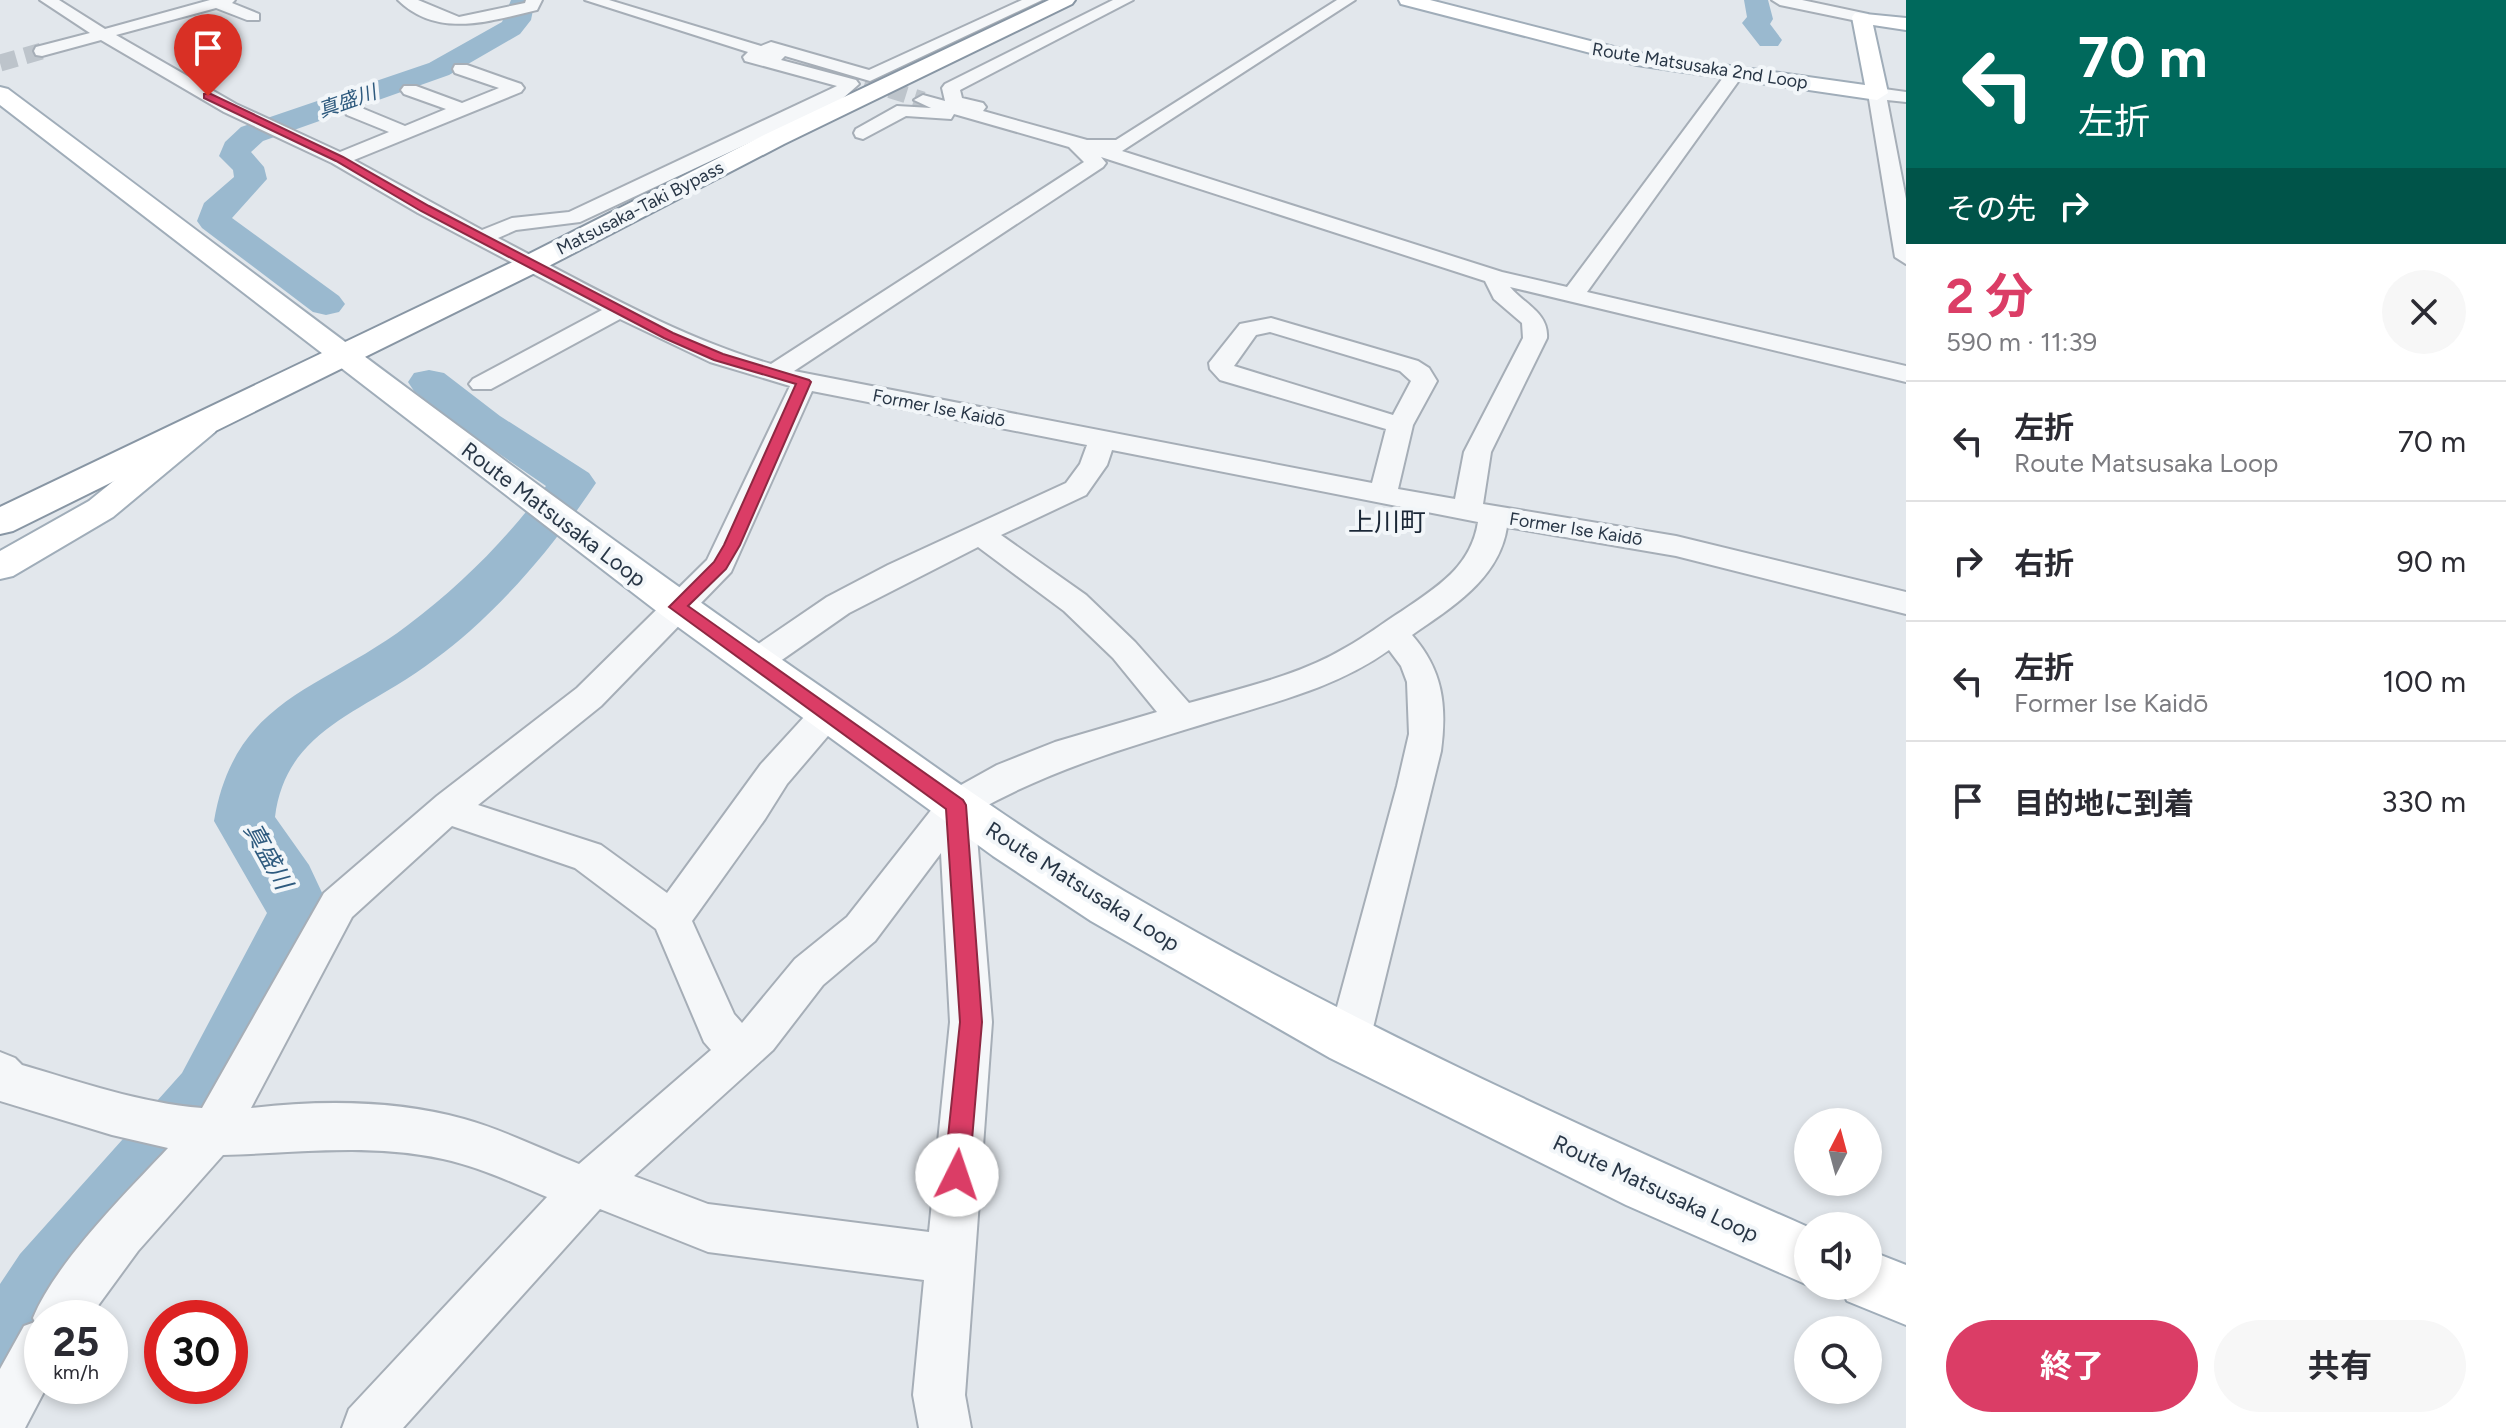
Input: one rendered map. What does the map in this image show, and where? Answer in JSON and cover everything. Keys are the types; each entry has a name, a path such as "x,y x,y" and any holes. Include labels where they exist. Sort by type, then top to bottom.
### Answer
{"highway":[{"name":"Matsusaka-Taki Bypass","path":"3,521 531,264 775,139 1065,0"}],"main road":[{"name":"Route Matsusaka 2nd Loop","path":"1408,0 1576,45 1734,75 1877,93"},
{"path":"1877,93 1860,9 1906,24"},
{"name":"Route Matsusaka Loop","path":"0,94 677,607 956,805 1108,906 1349,1040 1646,1185 1794,1251"},
{"path":"0,567 101,509 203,425"},
{"path":"1882,1286 1906,1295"}],"street":[{"name":"Former Ise Kaidō","path":"48,0 162,71 339,159 619,310 719,357 790,378 1481,513 1676,546 1906,603"},
{"path":"406,0 452,21 466,22 533,3"},
{"path":"593,0 865,82"},
{"path":"482,238 512,224 573,218 835,96 850,84 751,57 761,51 771,47 870,76 1034,0"},
{"path":"72,1300 121,1234 208,1131 338,905 450,806 589,697 720,565 732,545 790,378 794,358 1096,163 1080,144 1052,129 954,101 951,88 1125,0"},
{"path":"863,133 903,110 936,112 1039,143 1120,146 1347,0"},
{"path":"1780,0 1860,9"},
{"path":"42,51 222,1 253,17"},
{"path":"63,9 87,3"},
{"path":"339,159 515,88 461,69"},
{"path":"1572,296 1734,75"},
{"path":"410,90 462,109"},
{"path":"1906,97 1877,93 1898,182 1906,257"},
{"path":"923,100 1080,144 1495,277 1906,374"},
{"path":"353,111 405,132"},
{"path":"368,1428 588,1187 758,1036 809,972 861,929 956,805 1010,775 1067,752 1289,686 1355,658 1452,592 1473,572 1490,541 1470,481 1481,444 1521,368 1536,331 1532,320 1500,292 1495,277"},
{"path":"482,384 619,310"},
{"path":"1383,494 1400,425 1424,381 1420,373 1409,366 1271,325 1248,329 1221,363 1222,369 1229,375 1400,425"},
{"path":"754,663 868,588 1076,489 1093,465 1103,438"},
{"path":"981,535 1075,603 1124,650 1182,718"},
{"path":"1349,1040 1413,793 1426,723 1427,703 1422,673 1414,656 1393,634"},
{"path":"671,918 752,809 774,774 827,714"},
{"path":"945,1428 939,1395 971,1022 956,805"},
{"path":"450,806 471,819 588,856 671,918 719,1028 740,1052"},
{"path":"0,1073 9,1083 155,1124 208,1131 348,1127 425,1133 459,1141 708,1228 950,1259"},
{"path":"0,1421 24,1377"}],"waterway":[{"name":"真盛川","path":"326,304 214,221 216,210 230,201 251,179 248,167 235,156 236,149 252,134 439,69 511,28 518,20 523,0"},
{"path":"1756,0 1760,19 1755,23 1769,40"},
{"name":"真盛川","path":"0,1357 49,1283 208,1098 300,914 287,884 244,821 250,789 264,758 282,735 303,717 403,656 467,604 522,550 573,483 485,425 429,382"}],"tunnel":[{"path":"0,63 42,51"},
{"path":"865,82 923,100"}],"district":[{"name":"上川町","path":"1387,522"}],"route":[{"path":"208,96 339,159 425,209 668,335 719,357 804,382 732,545 720,565 677,607 956,805 971,1022 957,1175"}]}
